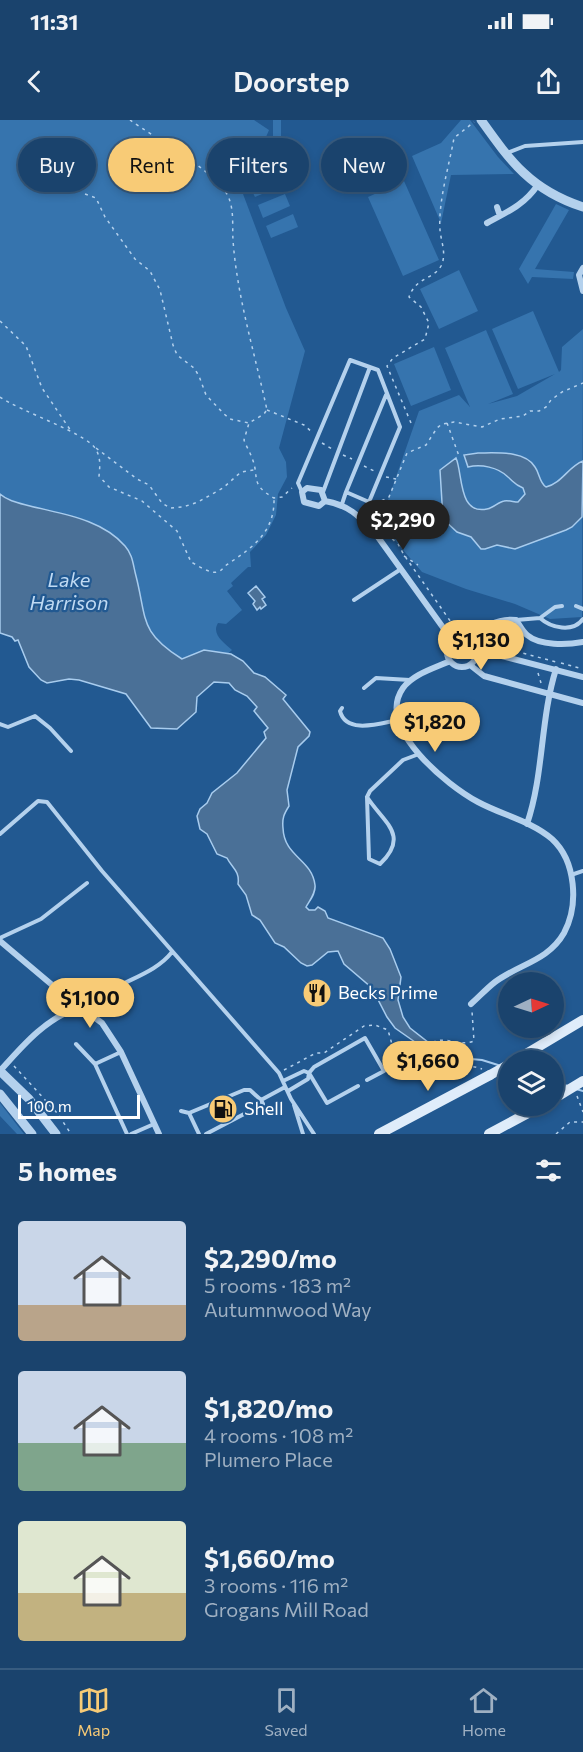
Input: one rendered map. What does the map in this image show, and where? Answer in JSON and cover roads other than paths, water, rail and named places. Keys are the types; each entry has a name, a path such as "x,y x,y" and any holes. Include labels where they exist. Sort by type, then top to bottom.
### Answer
{"main road":[{"path":"533,1050 583,1020"},
{"path":"379,1134 486,1072 498,1068"},
{"path":"564,1092 583,1081"},
{"path":"489,1134 522,1116"}],"street":[{"path":"478,120 520,171 537,186 583,207"},
{"path":"487,223 522,203 537,186"},
{"path":"497,207 500,216"},
{"path":"583,268 579,274 583,291"},
{"path":"325,501 321,490 307,488 302,492 304,502 310,506 319,506 325,501 342,504 362,519 375,533 452,640"},
{"path":"472,639 480,630 503,618 516,620 528,636 536,639 562,644 583,642"},
{"path":"462,636 472,639 478,650 476,658 470,665 461,667 450,661 447,650 452,640 462,636"},
{"path":"478,650 517,662 556,669 583,677"},
{"path":"450,661 410,680 398,697 396,708 398,720 406,737 443,778 477,801 527,824 553,840 563,854 571,876 573,900 565,931 559,941 539,960 496,981 471,1004"},
{"path":"470,665 484,676 583,703"},
{"path":"527,824 535,802 548,693 556,669"},
{"path":"0,940 102,1023 121,1052 159,1134"},
{"path":"56,1134 2,1069 31,1036 65,1012 80,1007"},
{"path":"0,1094 32,1134"}],"lane":[{"path":"505,154 525,146 583,142"},
{"path":"302,492 298,483 350,360 378,370 400,428 369,502 346,492"},
{"path":"322,492 370,366"},
{"path":"342,504 387,394"},
{"path":"354,600 401,569"},
{"path":"516,620 540,618 555,607 562,606"},
{"path":"576,606 583,609"},
{"path":"540,618 545,623 568,628 580,624 583,619"},
{"path":"364,688 376,678 410,680"},
{"path":"342,708 341,716 348,724 359,726 398,720"},
{"path":"0,723 8,727 35,716 50,728 71,751"},
{"path":"367,797 391,828 396,840 391,854 380,864 369,859 367,797 370,791 403,760 419,754"},
{"path":"0,834 38,801 47,802 102,871 279,1074 287,1089 303,1134"},
{"path":"571,876 583,871"},
{"path":"0,940 41,919 87,883"},
{"path":"80,1007 90,1004 113,989 158,966 172,952"},
{"path":"261,1100 308,1079 314,1067 365,1038 384,1071 367,1080"},
{"path":"76,1044 95,1064 129,1134 154,1124"},
{"path":"95,1064 121,1052"},
{"path":"283,1081 304,1071 309,1073 327,1103 358,1086"},
{"path":"181,1111 189,1113 250,1089 261,1100 263,1104 206,1134"},
{"path":"291,1099 314,1134"},
{"path":"189,1113 200,1134"}],"water":[{"path":"501,453 524,458 535,467 546,487 552,485 583,461 582,517 566,530 515,549 497,545 481,549 471,537 457,532 443,519 440,470 456,458 466,500 478,509 489,508 504,501 518,502 525,494 523,488 499,471 484,466 468,467 464,455"},
{"name":"Lake Harrison","path":"0,494 18,503 68,515 105,529 128,549 147,624 158,641 182,659 204,650 231,654 243,661 254,673 265,677 286,695 283,699 310,732 298,747 287,790 289,806 283,821 288,845 313,876 315,891 306,907 309,910 315,910 318,907 325,911 328,918 383,938 401,977 398,1000 403,1017 410,1028 429,1043 425,1049 395,1028 372,988 344,964 338,951 328,952 312,965 307,966 284,947 275,943 260,920 252,915 246,895 238,884 235,870 227,858 217,854 207,834 200,829 197,816 200,809 207,803 212,793 237,773 266,738 264,732 268,728 254,711 257,707 247,696 235,690 229,683 214,682 197,697 196,712 177,729 151,728 126,694 79,680 69,679 47,683 41,680 29,667 18,640 15,641 12,637 0,633"},
{"path":"256,586 265,597 262,599 266,605 257,610 253,604 255,601 248,593"}],"waterway":[{"path":"423,1046 438,1056 482,1060 498,1065"},
{"path":"564,1085 568,1086"},
{"path":"576,1089 583,1091"}],"place":[{"name":"Becks Prime","path":"317,993"},
{"name":"Shell","path":"223,1109"}]}
